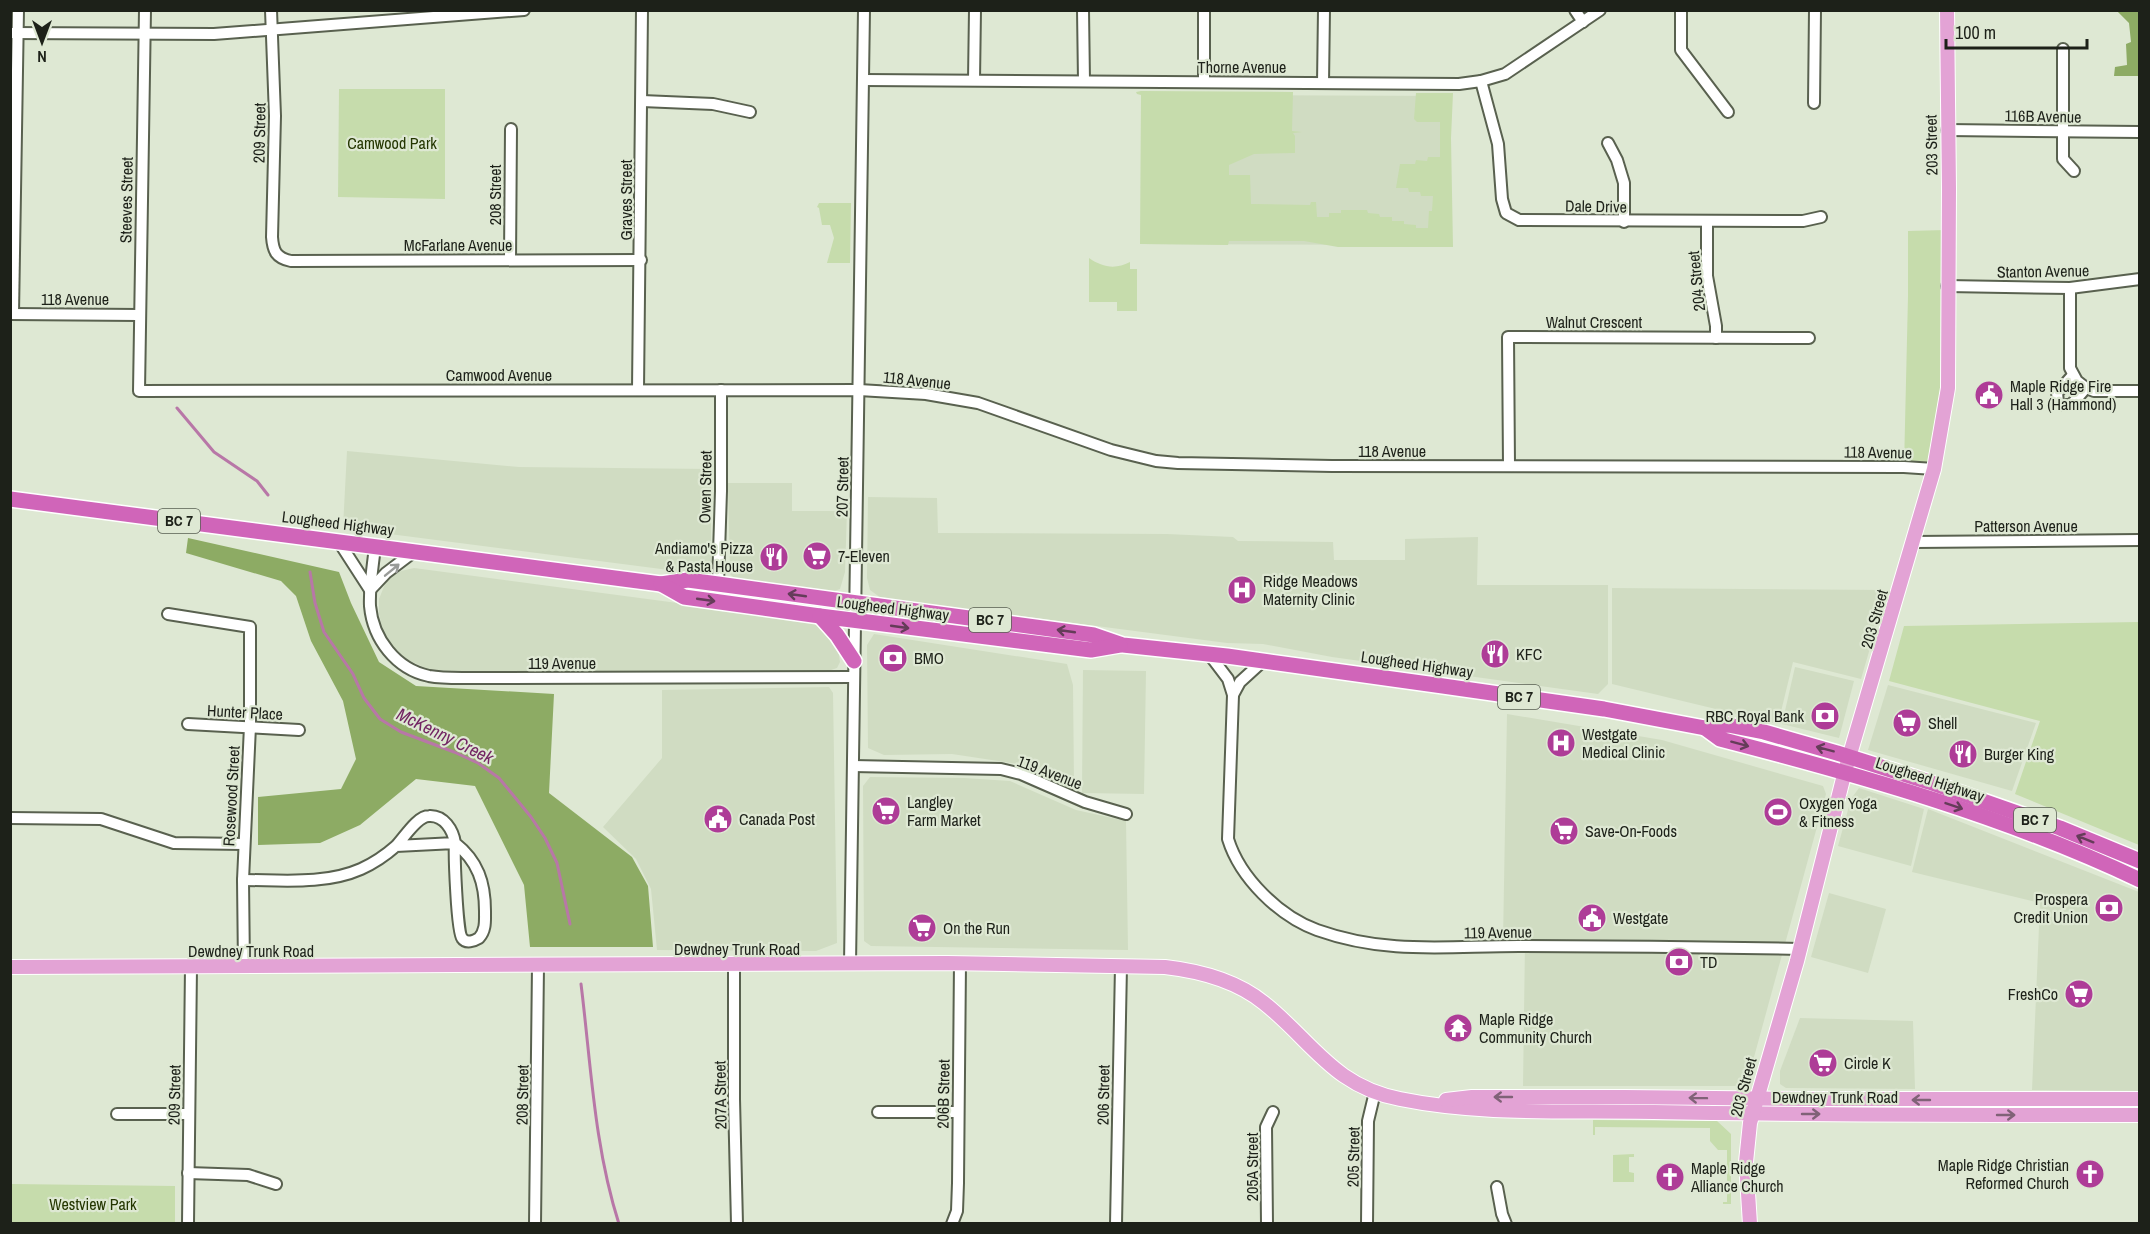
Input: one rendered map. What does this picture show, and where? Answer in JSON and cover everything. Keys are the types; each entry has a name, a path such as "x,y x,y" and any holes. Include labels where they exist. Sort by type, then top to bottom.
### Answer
{"highway":[{"name":"Lougheed Highway","path":"13,502 415,551 661,584 688,580 1094,635 1123,645 1263,661 1604,709 1705,728 1720,738 1929,782 2060,828 2139,861"},
{"name":"Lougheed Highway","path":"661,584 684,597 855,621 1091,650 1123,645"},
{"path":"820,616 837,635 854,661"},
{"name":"Lougheed Highway","path":"1848,764 1919,794 2057,843 2139,880"}],"main road":[{"name":"203 Street","path":"1750,1224 1746,1148 1752,1113 1800,949 1848,764 1935,469 1948,387 1947,10"},
{"name":"Dewdney Trunk Road","path":"10,968 960,963 1181,969 1229,982 1264,1003 1331,1068 1352,1081 1375,1092 1423,1103 1476,1109 2139,1115"},
{"name":"Dewdney Trunk Road","path":"1423,1103 1472,1097 2139,1099"}],"street":[{"path":"12,314 14,33 18,10"},
{"name":"Steeves Street","path":"139,391 145,10"},
{"name":"209 Street","path":"271,10 275,116 272,237 276,255"},
{"path":"14,33 214,34 524,10"},
{"name":"Graves Street","path":"638,390 642,10"},
{"name":"207 Street","path":"850,964 864,10"},
{"path":"974,80 975,10"},
{"path":"1083,10 1084,81"},
{"path":"1204,10 1204,82"},
{"path":"1323,83 1324,10"},
{"path":"1575,10 1583,22"},
{"name":"Thorne Avenue","path":"863,80 1459,84 1505,74 1600,10"},
{"path":"1681,10 1681,50 1728,112"},
{"path":"1814,103 1815,10"},
{"path":"2063,49 2063,159 2073,171"},
{"name":"Dale Drive","path":"1481,81 1498,144 1502,199 1506,213 1518,220 1707,222 1803,221 1821,217"},
{"path":"642,100 713,104 750,112"},
{"name":"208 Street","path":"510,260 511,129"},
{"name":"116B Avenue","path":"1947,130 2139,132"},
{"path":"1608,143 1617,160 1624,183 1624,222"},
{"name":"204 Street","path":"1707,222 1707,276 1716,338"},
{"name":"McFarlane Avenue","path":"276,255 291,261 641,260"},
{"name":"Stanton Avenue","path":"1947,286 2070,288 2139,279"},
{"path":"2070,288 2070,368 2077,381 2094,391 2139,391"},
{"name":"118 Avenue","path":"12,314 139,315"},
{"name":"Walnut Crescent","path":"1509,466 1508,337 1809,338"},
{"path":"2073,375 2057,393 2058,402 2062,405 2071,405 2086,388"},
{"name":"Owen Street","path":"718,584 721,390"},
{"name":"118 Avenue","path":"859,390 926,394 978,403 1111,450 1156,461 1238,466 1904,467 1935,469"},
{"name":"Camwood Avenue","path":"139,391 859,390"},
{"name":"Patterson Avenue","path":"1914,542 2139,540"},
{"path":"339,542 370,590 386,573 415,551"},
{"name":"119 Avenue","path":"375,546 370,607 377,634 386,649 413,670 431,676 462,678 854,677"},
{"name":"Rosewood Street","path":"168,614 250,627 250,726 243,880 244,967"},
{"path":"1209,654 1228,679 1233,695"},
{"path":"1233,695 1240,682 1263,661"},
{"name":"119 Avenue","path":"1233,695 1228,839 1232,852 1256,886 1287,915 1315,929 1369,944 1418,948 1522,946 1800,949"},
{"name":"Hunter Place","path":"189,724 299,730"},
{"name":"119 Avenue","path":"853,766 1001,769 1021,774 1085,802 1126,814"},
{"path":"243,880 338,877 363,868 396,846 421,818 428,815 442,820 454,833 455,843 460,936 464,941 475,941 483,933 485,927 485,890 468,853 455,843 396,846"},
{"path":"10,818 101,819 174,843 244,844"},
{"name":"206B Street","path":"952,1224 957,1211 960,963"},
{"name":"207A Street","path":"734,965 737,1224"},
{"name":"208 Street","path":"535,1224 538,966"},
{"name":"206 Street","path":"1116,1224 1121,966"},
{"name":"209 Street","path":"188,1224 191,968"},
{"name":"205 Street","path":"1367,1224 1368,1121 1375,1092"},
{"path":"878,1112 958,1112"},
{"name":"205A Street","path":"1267,1224 1266,1127 1273,1112"},
{"path":"117,1114 189,1114"},
{"path":"189,1173 248,1175 276,1184"},
{"path":"1497,1187 1506,1224"}],"shaded area":[{"path":"1229,95 1449,96 1449,245 1140,244"},
{"path":"347,451 519,467 711,469 711,565 708,571 700,574 343,528"},
{"path":"728,483 792,483 792,511 847,511 845,572 840,589 828,593 735,579 730,574"},
{"path":"868,497 937,498 938,533 1167,534 1233,537 1238,541 1333,542 1334,560 1405,560 1405,539 1478,537 1477,585 1608,585 1608,684 1598,694 1332,657 1263,644 1227,643 881,598 870,590 867,578"},
{"path":"414,568 813,621 821,625 838,648 840,662 837,668 828,671 430,670 406,659 391,645 383,631 379,614 379,599 387,579 401,571"},
{"path":"1612,588 1887,590 1861,679 1793,662 1778,724 1612,684"},
{"path":"874,634 1067,664 1073,685 1074,784 1018,764 952,754 884,755 868,748 867,645"},
{"path":"1795,667 1854,681 1839,738 1782,724"},
{"path":"1083,670 1146,671 1144,794 1082,793"},
{"path":"1888,685 2036,723 2012,791 1868,750"},
{"path":"829,687 833,693 837,943 816,951 657,950 651,889 636,859 603,827 662,758 662,690"},
{"path":"1507,714 1662,740 1823,786 1826,794 1748,1079 1737,1086 1523,1086 1525,942 1503,941"},
{"path":"870,777 1010,781 1076,810 1126,821 1128,950 871,946 864,941 863,786"},
{"path":"1859,788 1924,809 1911,866 1838,846 1851,799"},
{"path":"1928,809 2139,892 2139,1091 2032,1090 2040,903 1912,872"},
{"path":"1829,893 1886,909 1868,973 1811,957"},
{"path":"1800,1018 1913,1021 1915,1089 1786,1088 1780,1084 1780,1071"}],"green space":[{"path":"2117,11 2139,11 2139,76 2114,76 2115,67 2127,65 2126,44 2131,42 2129,23"},
{"name":"Camwood Park","path":"339,89 445,89 445,199 338,197"},
{"path":"1136,92 1293,92 1292,131 1302,132 1293,133 1295,153 1254,154 1229,165 1229,175 1250,175 1251,204 1310,205 1311,202 1316,202 1317,217 1329,217 1329,213 1341,213 1341,210 1367,210 1368,213 1379,214 1380,217 1392,217 1392,221 1404,221 1404,224 1416,225 1416,228 1428,228 1433,196 1421,196 1420,192 1409,192 1408,188 1396,188 1400,164 1415,164 1416,160 1427,161 1428,157 1440,157 1440,122 1417,122 1414,119 1416,93 1453,93 1451,138 1453,247 1338,247 1304,241 1229,241 1228,245 1140,244 1141,95"},
{"path":"819,203 851,203 850,263 827,263 834,238 830,225 822,225 817,207"},
{"path":"1946,230 1948,388 1934,469 1904,467 1908,231"},
{"path":"1089,258 1099,264 1109,266 1119,266 1130,262 1130,269 1137,269 1137,311 1117,311 1117,302 1089,302"},
{"path":"188,538 339,572 379,662 416,686 554,694 549,793 632,857 648,886 653,947 530,947 524,885 475,786 416,779 360,825 320,843 258,845 258,797 341,789 356,759 343,701 311,641 296,596 281,581 186,553"},
{"path":"2139,622 2139,845 2015,794 2040,721 1889,681 1904,626"},
{"path":"1593,1120 1717,1121 1731,1134 1731,1204 1723,1204 1727,1202 1727,1150 1718,1150 1710,1141 1710,1128 1595,1127 1595,1135 1593,1135"},
{"path":"1634,1154 1634,1157 1629,1157 1629,1172 1634,1173 1634,1182 1613,1182 1613,1155"},
{"name":"Westview Park","path":"12,1184 175,1186 175,1223 11,1223"}],"waterway":[{"name":"McKenny Creek","path":"177,408 214,452 257,481 268,495"},
{"name":"McKenny Creek","path":"310,572 315,603 324,632 353,674 364,698 380,719 401,732 478,763 499,778 531,817 545,838 557,863 570,924"},
{"name":"McKenny Creek","path":"581,984 599,1135 619,1224"}],"place":[{"name":"Maple Ridge Fire Hall 3 (Hammond)","path":"1989,395"},
{"name":"7-Eleven","path":"817,556"},
{"name":"Andiamo's Pizza & Pasta House","path":"774,557"},
{"name":"Ridge Meadows Maternity Clinic","path":"1242,590"},
{"name":"KFC","path":"1495,654"},
{"name":"BMO","path":"893,658"},
{"name":"RBC Royal Bank","path":"1825,716"},
{"name":"Shell","path":"1907,723"},
{"name":"Westgate Medical Clinic","path":"1561,743"},
{"name":"Burger King","path":"1963,754"},
{"name":"Langley Farm Market","path":"886,811"},
{"name":"Oxygen Yoga & Fitness","path":"1778,812"},
{"name":"Canada Post","path":"718,819"},
{"name":"Save-On-Foods","path":"1564,831"},
{"name":"Prospera Credit Union","path":"2109,908"},
{"name":"Westgate","path":"1592,918"},
{"name":"On the Run","path":"922,928"},
{"name":"TD","path":"1679,962"},
{"name":"FreshCo","path":"2079,994"},
{"name":"Maple Ridge Community Church","path":"1458,1028"},
{"name":"Circle K","path":"1823,1063"},
{"name":"Maple Ridge Christian Reformed Church","path":"2090,1174"},
{"name":"Maple Ridge Alliance Church","path":"1670,1177"}]}
